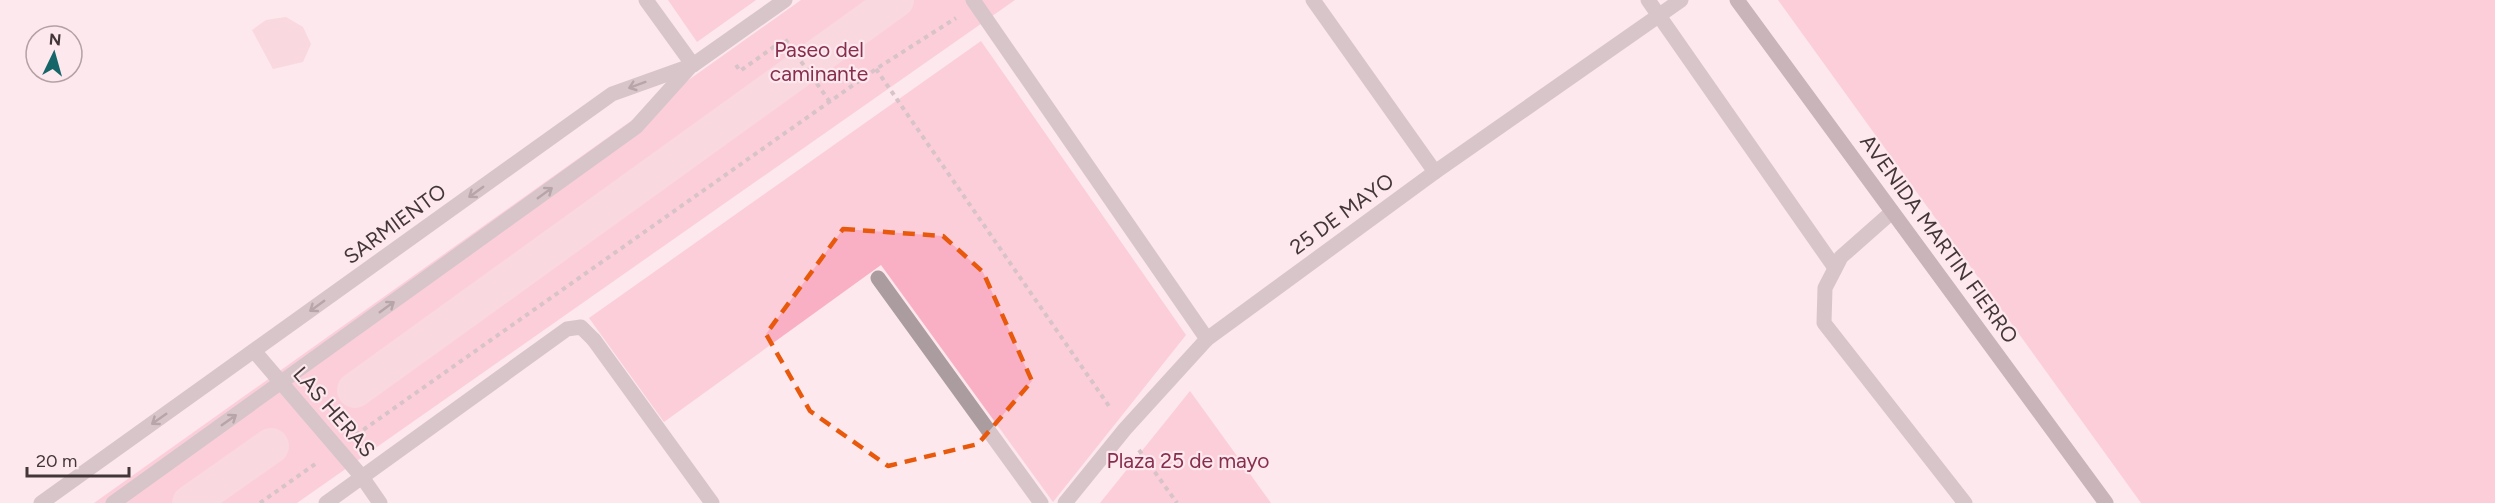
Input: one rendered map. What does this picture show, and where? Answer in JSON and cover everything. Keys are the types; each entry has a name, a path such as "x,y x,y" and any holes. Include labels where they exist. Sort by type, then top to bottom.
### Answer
{"main road":[{"name":"AVENIDA MARTIN FIERRO","path":"1737,0 2106,503"}],"street":[{"path":"113,503 636,127 693,65 646,0"},
{"name":"SARMIENTO","path":"41,503 612,94 693,65 786,0"},
{"path":"1313,0 1435,172"},
{"path":"1648,0 1835,268"},
{"name":"25 DE MAYO","path":"1065,503 1125,429 1207,339 1435,172 1681,0"},
{"path":"978,2 1207,339"},
{"path":"1892,212 1841,257 1825,288 1824,323 1965,503"},
{"path":"878,278 1041,503"},
{"path":"326,503 567,329 581,327 594,340 712,503"},
{"name":"LAS HERAS","path":"254,351 362,477 380,503"}],"path":[{"path":"260,503 876,69 978,2"},
{"path":"721,45 740,71 785,39 830,102"},
{"path":"876,69 1177,503"}],"highlighted area":[{"path":"843,229 943,236 983,272 1032,381 978,444 888,466 810,411 766,334"}],"green space":[{"path":"668,0 756,0 697,42"},
{"name":"Paseo del caminante","path":"801,0 1015,0 297,503 94,503"},
{"path":"1778,0 2495,0 2495,503 2141,503"},
{"path":"981,41 1186,335 1053,502 881,265 664,422 589,318"},
{"name":"Plaza 25 de mayo","path":"1190,391 1271,503 1100,503"}],"shaded area":[{"path":"286,17 303,27 311,44 303,62 273,69 252,30 266,20"}],"waterway":[{"path":"355,390 896,0"},
{"path":"190,503 271,446"}]}
